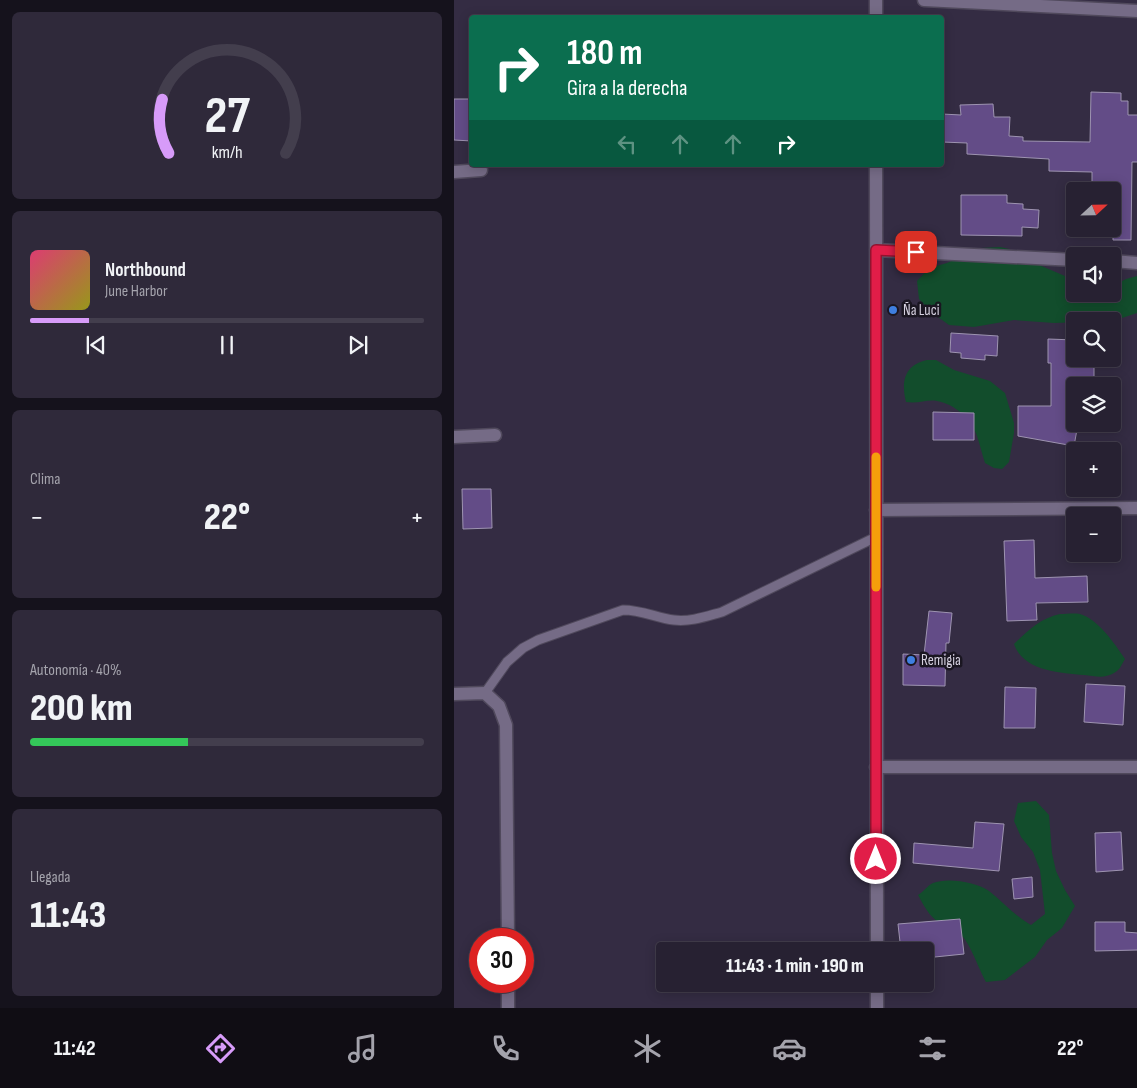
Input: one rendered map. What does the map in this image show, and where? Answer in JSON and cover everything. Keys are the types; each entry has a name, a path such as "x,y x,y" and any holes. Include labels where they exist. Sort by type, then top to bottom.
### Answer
{"street":[{"path":"876,0 876,15"},
{"path":"924,0 1137,11"},
{"path":"876,167 877,942"},
{"path":"454,172 481,170"},
{"path":"876,250 1066,260"},
{"path":"1121,261 1137,262"},
{"path":"454,437 495,435"},
{"path":"876,510 1137,508"},
{"path":"454,694 485,693 499,706 506,725 508,928"},
{"path":"876,767 1137,767"},
{"path":"877,992 877,1008"},
{"path":"508,993 508,1008"}],"lane":[{"path":"485,693 507,662 523,648 538,640 623,610 637,610 675,620 697,619 722,612 876,537"}],"green space":[{"path":"1000,247 1009,249 1018,256 1066,277 1066,302 1121,302 1121,282 1137,276 1137,313 1121,318 1121,312 1066,312 1066,323 1014,320 974,327 949,325 931,312 919,299 917,281 929,268 947,263 981,248"},
{"path":"927,360 936,360 954,370 990,381 1005,393 1014,423 1014,433 1009,462 1002,469 994,468 985,463 977,436 971,424 962,413 950,405 937,401 906,402 904,381 906,375 913,366"},
{"path":"1060,614 1080,614 1100,626 1125,659 1121,667 1114,673 1103,677 1043,669 1025,660 1014,644 1035,625 1047,618"},
{"path":"1036,801 1049,815 1052,853 1056,871 1075,906 1062,928 1047,940 1035,957 1005,980 986,982 964,938 933,917 926,910 918,895 929,885 939,881 962,881 989,891 1031,925 1045,914 1040,870 1033,852 1021,837 1014,821 1018,803"}],"building":[{"path":"1091,92 1121,93 1121,101 1128,101 1128,115 1138,115 1138,162 1132,162 1131,240 1113,240 1113,238 1122,238 1122,182 1092,182 1092,172 1049,171 1049,159 967,154 967,143 944,142 944,114 961,115 960,105 993,104 994,117 1010,117 1009,136 1023,137 1023,141 1090,142"},
{"path":"454,99 469,99 469,141 454,140"},
{"path":"961,195 1007,195 1007,203 1023,204 1023,209 1039,210 1038,228 1022,227 1022,236 961,235"},
{"path":"951,333 998,336 997,356 985,355 985,360 961,358 961,353 950,352"},
{"path":"1048,339 1066,340 1066,367 1094,367 1094,377 1066,377 1066,432 1077,432 1075,442 1066,442 1066,445 1018,436 1018,406 1051,406 1051,363 1048,363"},
{"path":"933,412 974,413 974,440 933,440"},
{"path":"462,489 491,489 492,528 463,529"},
{"path":"1034,540 1035,578 1087,576 1088,602 1036,603 1037,620 1007,621 1004,541"},
{"path":"929,611 952,613 949,643 946,643 945,686 903,685 903,654 924,655"},
{"path":"1086,684 1125,686 1123,725 1084,722"},
{"path":"1005,687 1036,688 1035,728 1004,728"},
{"path":"975,822 1004,824 999,871 913,863 914,843 973,848"},
{"path":"1121,832 1123,870 1096,872 1095,833"},
{"path":"1032,877 1033,897 1014,899 1012,879"},
{"path":"960,919 964,954 934,957 934,942 900,942 898,924"},
{"path":"1095,922 1125,922 1125,932 1138,933 1138,950 1095,951"}],"slow traffic":[{"path":"876,457 876,587"}],"place":[{"name":"Ña Luci","path":"893,310"},
{"name":"Remigia","path":"911,660"}],"route":[{"path":"876,859 876,250 916,252"}]}
